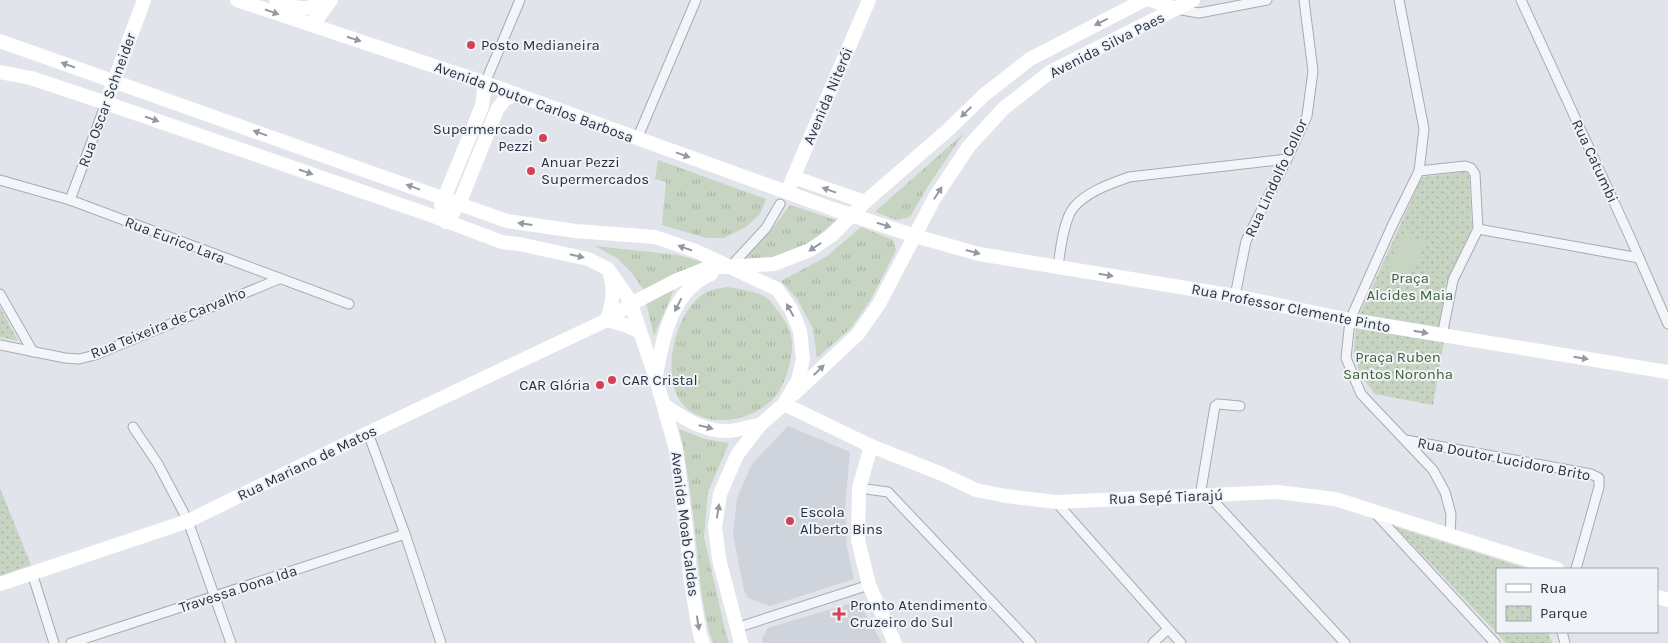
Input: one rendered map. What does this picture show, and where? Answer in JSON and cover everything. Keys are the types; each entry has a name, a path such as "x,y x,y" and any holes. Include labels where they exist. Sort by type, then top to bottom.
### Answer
{"main road":[{"name":"Rua Oscar Schneider","path":"106,103 144,0"},
{"name":"Avenida Doutor Carlos Barbosa","path":"237,0 516,94 637,139 783,198 852,215 915,236"},
{"path":"276,0 300,9 314,7 321,0"},
{"path":"308,24 318,18 331,0"},
{"name":"Avenida Niterói","path":"783,198 869,0"},
{"name":"Avenida Silva Paes","path":"730,267 774,264 810,250 832,234 984,95 1030,59 1144,0"},
{"path":"1150,0 1176,9"},
{"name":"Avenida Silva Paes","path":"784,404 858,334 879,304 934,197 969,146 1004,108 1050,72 1193,0"},
{"path":"1,41 507,221 575,231 655,237 696,251 730,267"},
{"path":"0,72 31,78 106,103 502,242 520,244 588,259 608,269 614,288 607,320 640,332"},
{"path":"452,201 482,106 485,83"},
{"path":"440,219 452,201 497,110 504,100 516,94"},
{"path":"793,177 865,202"},
{"name":"Rua Professor Clemente Pinto","path":"915,236 979,254 1235,296 1350,320 1442,336 1668,372"},
{"name":"Rua Mariano de Matos","path":"0,584 188,521 607,320 631,304 677,280 708,268 730,267"},
{"name":"Avenida Moab Caldas","path":"656,379 666,330 681,298 700,279 730,267 777,289 791,309 800,332 803,359 798,380 784,404 760,425 737,455 720,494 715,527 719,559 736,628 742,643"},
{"name":"Avenida Moab Caldas","path":"608,269 631,304 664,405 677,454 690,577 702,643"},
{"name":"Rua Sepé Tiarajú","path":"784,404 871,446 942,474 976,490 1056,502 1277,492 1335,498 1541,567"},
{"path":"664,405 685,420 706,428 729,431 760,425"},
{"path":"871,446 859,488 858,540 869,585 895,643"}],"street":[{"path":"485,83 520,0"},
{"path":"637,139 696,0"},
{"path":"1176,9 1199,13 1266,0"},
{"name":"Rua Lindolfo Collor","path":"1235,296 1246,241 1307,116 1313,71 1304,0"},
{"path":"1399,0 1424,129 1419,172 1391,228 1350,320 1346,358 1361,394 1433,470 1445,492 1451,514 1450,536"},
{"name":"Rua Catumbi","path":"1521,0 1668,324"},
{"name":"Rua Oscar Schneider","path":"70,200 106,103"},
{"path":"1058,267 1062,235 1073,208 1090,193 1109,184 1129,177 1287,159"},
{"path":"1419,172 1465,166 1471,168 1474,174 1478,229 1453,280 1442,336"},
{"name":"Rua Eurico Lara","path":"0,180 70,200 349,304"},
{"name":"Avenida Niterói","path":"730,267 766,228 783,198"},
{"path":"1478,229 1639,258"},
{"name":"Rua Teixeira de Carvalho","path":"0,345 80,359 279,279"},
{"path":"0,294 33,352"},
{"path":"1240,406 1218,404 1215,406 1204,496 1345,643"},
{"path":"134,427 158,464 188,521 231,643"},
{"path":"368,433 442,643"},
{"name":"Rua Doutor Lucidoro Brito","path":"1406,440 1592,474 1599,478 1599,487 1576,568"},
{"path":"859,488 888,492 1031,643"},
{"path":"1056,502 1181,643"},
{"path":"1374,512 1495,643"},
{"name":"Travessa Dona Ida","path":"71,643 405,534"},
{"path":"32,573 54,643"},
{"path":"736,628 869,585"},
{"path":"1153,643 1168,629"}],"shaded area":[{"name":"Escola Alberto Bins","path":"788,426 850,452 845,507 847,547 854,579 770,606 748,598 744,590 733,535 737,498 752,464"},
{"name":"Pronto Atendimento Cruzeiro do Sul","path":"858,601 882,643 763,643 762,639 768,628"}],"green space":[{"path":"964,133 928,186 910,217 897,220 875,212"},
{"path":"658,160 766,199 760,214 746,227 724,238 706,238 662,225 666,182 655,179"},
{"name":"Praça Alcides Maia","path":"1469,171 1472,228 1446,283 1439,327 1360,314 1422,177"},
{"path":"790,205 836,220 809,244 769,261 746,263 743,257 770,232"},
{"path":"861,227 893,240 896,250 871,299 851,328 817,358 813,329 797,299 781,281 826,257"},
{"path":"1405,232 1426,243 1408,279 1387,269"},
{"path":"595,246 678,255 702,262 645,292 632,273 617,258"},
{"path":"675,287 654,336 646,302"},
{"path":"727,287 753,292 768,299 781,316 791,336 791,359 783,384 775,397 765,406 738,418 710,419 697,415 685,407 677,395 673,383 672,354 680,325 695,301 707,292"},
{"path":"0,307 18,341 0,337"},
{"name":"Praça Ruben Santos Noronha","path":"1356,325 1444,341 1433,405 1375,394 1360,375 1354,351"},
{"path":"679,429 705,439 729,443 708,492 704,537 729,643 713,643 704,610 690,490"},
{"path":"0,488 31,565 0,576"},
{"path":"1396,527 1525,568 1496,568 1496,632"},
{"path":"1497,633 1548,633 1552,643 1506,643"}],"place":[{"name":"Posto Medianeira","path":"471,45"},
{"name":"Supermercado Pezzi","path":"543,138"},
{"name":"Anuar Pezzi Supermercados","path":"531,171"},
{"name":"CAR Cristal","path":"612,380"},
{"name":"CAR Glória","path":"600,385"},
{"name":"Escola Alberto Bins","path":"790,521"},
{"name":"Pronto Atendimento Cruzeiro do Sul","path":"839,614"}]}
